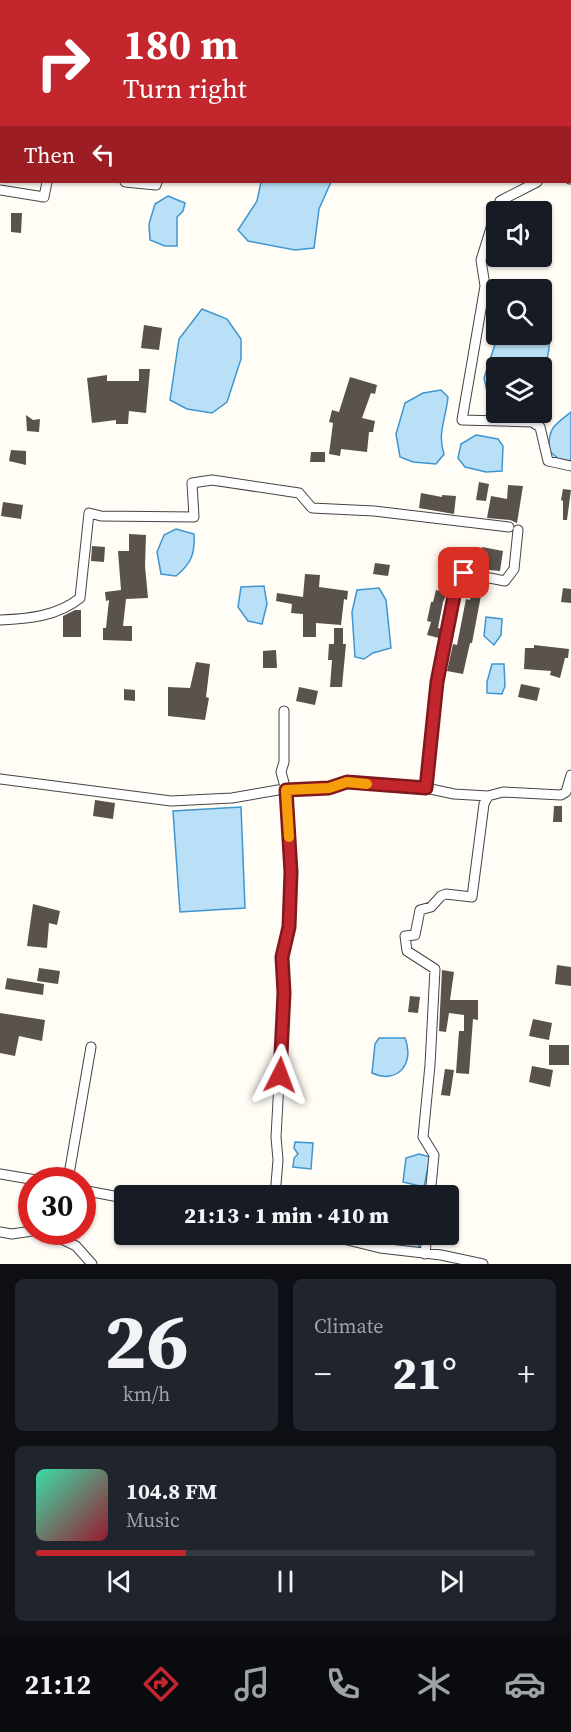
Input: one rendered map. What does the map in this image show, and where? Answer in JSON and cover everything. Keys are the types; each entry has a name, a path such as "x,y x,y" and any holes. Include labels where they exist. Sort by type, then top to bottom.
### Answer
{"street":[{"path":"0,190 44,197 47,183"},
{"path":"135,183 156,185 157,183"},
{"path":"500,201 535,183"},
{"path":"486,244 481,260 485,286 462,420 532,422 540,427 548,460 571,466"},
{"path":"0,620 29,619 69,608 80,598 89,513 101,516 194,517 192,483 212,480 299,493 312,508 374,511 513,528 514,569 505,581 464,573 456,586 437,682 426,788"},
{"path":"276,1185 278,1160 276,1137 284,993 282,957 289,927 291,872 286,790 280,772 284,762 284,711"},
{"path":"0,779 171,801 232,798 286,790 329,788 347,782 426,788 454,794 488,796 503,792 528,792 561,795 566,792 571,775"},
{"path":"431,1185 434,1155 423,1137 430,1065 435,969 407,951 405,936 415,934 420,910 432,907 441,896 446,894 472,897 484,804 488,796"},
{"path":"70,1167 91,1047"},
{"path":"0,1173 18,1176"},
{"path":"96,1193 114,1196"},
{"path":"0,1232 18,1233"},
{"path":"74,1245 92,1264"},
{"path":"368,1245 483,1264"},
{"path":"425,1254 426,1245"}],"water":[{"path":"261,183 331,183 319,209 314,248 295,250 248,241 238,230 257,201"},
{"path":"168,196 185,203 183,211 177,217 177,246 165,246 150,240 149,224 155,204"},
{"path":"202,309 227,319 241,339 241,359 227,402 212,413 187,409 170,400 179,339"},
{"path":"495,345 549,345 547,357 491,357"},
{"path":"441,390 448,397 441,440 444,454 436,464 413,462 400,457 396,434 405,403 423,393"},
{"path":"571,412 571,462 559,459 549,451 549,443 553,428"},
{"path":"476,435 498,439 503,446 502,471 486,472 465,467 458,458 461,444"},
{"path":"176,529 194,534 191,557 186,567 176,576 161,574 157,552 164,535"},
{"path":"264,586 267,604 262,624 248,621 238,607 241,587"},
{"path":"379,588 386,600 391,648 373,653 364,659 355,657 352,612 357,590"},
{"path":"486,617 502,619 501,635 494,645 484,636"},
{"path":"492,664 504,664 505,686 502,694 487,693 487,682"},
{"path":"241,807 245,908 180,912 173,811"},
{"path":"379,1038 405,1038 408,1056 406,1063 397,1074 381,1076 372,1073 375,1044"},
{"path":"295,1142 313,1143 311,1169 293,1167 294,1158 298,1154 294,1148"},
{"path":"419,1154 430,1157 424,1185 403,1182 406,1158"},
{"path":"388,1245 419,1245 418,1249"}],"building":[{"path":"11,213 22,213 21,233 11,232"},
{"path":"144,325 162,328 159,350 141,348"},
{"path":"139,369 150,369 146,413 129,411 128,424 116,424 116,420 92,423 87,378 107,375 107,381 139,381"},
{"path":"350,377 377,385 375,394 371,393 362,418 375,421 373,432 369,432 367,452 341,449 340,456 329,454 333,423 329,422 332,410 339,412"},
{"path":"26,415 33,420 40,419 39,432 27,431"},
{"path":"11,450 26,451 26,465 9,461"},
{"path":"311,452 325,452 325,462 310,462"},
{"path":"479,482 489,484 486,501 476,500"},
{"path":"508,485 523,486 517,523 510,520 487,518 491,496 507,499"},
{"path":"563,489 571,490 567,520 563,520 563,501 561,500"},
{"path":"421,493 442,497 442,495 456,496 454,514 419,508"},
{"path":"3,502 23,505 21,519 1,516"},
{"path":"129,534 146,535 145,566 148,598 126,599 123,626 132,626 132,641 103,640 109,600 106,601 105,592 121,590 118,551 129,551"},
{"path":"92,546 105,547 104,562 91,561"},
{"path":"482,547 503,551 500,571 479,569"},
{"path":"375,563 390,565 388,576 373,574"},
{"path":"305,574 320,575 319,587 348,591 347,600 344,599 341,625 316,623 316,637 303,637 303,614 291,613 292,604 276,601 277,593 303,597"},
{"path":"473,582 486,584 485,591 482,590 472,643 470,643 463,674 447,671 453,644 457,645 466,599 470,600"},
{"path":"563,588 571,589 571,603 561,602"},
{"path":"436,590 447,593 438,628 441,629 439,638 427,635 431,622 427,621"},
{"path":"75,610 81,610 81,637 63,637 63,616"},
{"path":"334,628 343,628 343,644 346,644 342,687 330,687 332,660 328,660 329,644 334,644"},
{"path":"534,645 569,649 560,678 550,675 551,671 524,669 525,648 534,648"},
{"path":"276,650 277,668 263,668 263,651"},
{"path":"196,662 210,664 206,697 209,698 205,720 168,716 168,687 190,688"},
{"path":"521,684 540,688 537,701 518,697"},
{"path":"299,687 318,691 315,705 296,701"},
{"path":"124,689 135,690 135,701 124,700"},
{"path":"95,800 115,803 113,819 93,816"},
{"path":"554,806 562,806 562,822 553,822"},
{"path":"33,904 60,911 57,925 49,923 47,948 27,946"},
{"path":"557,965 571,967 571,986 555,984"},
{"path":"39,968 60,971 58,984 37,981"},
{"path":"442,970 454,972 450,1000 478,1000 478,1020 473,1019 469,1074 456,1073 459,1031 464,1031 464,1015 449,1013 446,1032 439,1031"},
{"path":"7,978 44,984 43,995 5,989"},
{"path":"410,996 420,997 418,1013 408,1012"},
{"path":"0,1013 45,1020 42,1041 19,1036 15,1056 0,1053"},
{"path":"533,1019 552,1023 549,1040 529,1036"},
{"path":"549,1045 569,1045 569,1065 549,1065"},
{"path":"532,1066 553,1070 550,1087 529,1082"},
{"path":"445,1069 454,1070 450,1096 441,1095"}],"slow traffic":[{"path":"289,837 286,790 329,788 347,782 367,784"}],"route":[{"path":"280,1075 284,993 282,957 289,927 291,872 286,790 329,788 347,782 426,788 437,682 456,586 464,573"}]}
